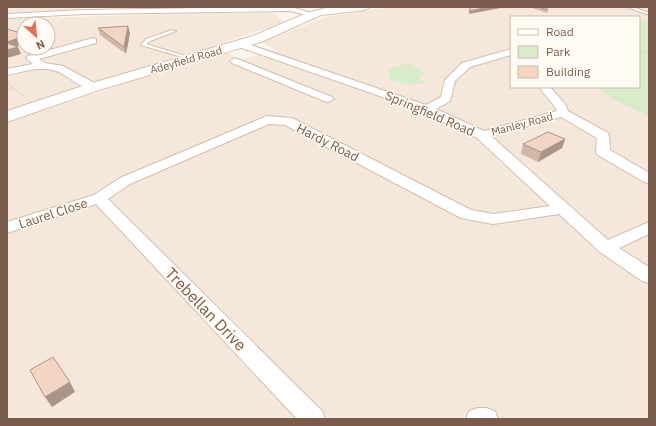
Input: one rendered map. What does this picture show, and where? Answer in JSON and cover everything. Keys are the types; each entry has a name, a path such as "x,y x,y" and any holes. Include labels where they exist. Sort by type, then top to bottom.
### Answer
{"street":[{"name":"Adeyfield Road","path":"7,117 94,87 239,44 305,19 311,14 343,8 365,7"},
{"path":"7,16 171,9 260,8 290,9 311,14"},
{"path":"42,65 31,58 93,41"},
{"name":"Springfield Road","path":"239,44 310,67 427,109 466,126 482,135 561,209 606,248 649,276"},
{"path":"427,109 446,100 450,80 466,65 510,52"},
{"path":"235,61 328,99"},
{"path":"7,72 42,65 59,68 94,87"},
{"path":"279,79 310,67"},
{"path":"545,88 561,106 563,114 603,136 603,152 649,179"},
{"name":"Manley Road","path":"482,135 563,114"},
{"name":"Hardy Road","path":"99,198 125,181 267,120 288,121 467,214 493,219 561,209"},
{"name":"Laurel Close","path":"7,228 99,198"},
{"name":"Trebellan Drive","path":"99,198 313,419"},
{"path":"606,248 649,227"},
{"path":"478,419 486,419"}],"lane":[{"path":"629,7 649,14"},
{"path":"174,31 148,40 143,45 190,59"}],"path":[{"path":"7,83 26,97"},
{"path":"7,90 14,88"}],"shaded area":[{"path":"7,7 81,7 78,10 7,13"},
{"path":"415,7 649,7 649,20 640,21 640,16 510,16 510,88 597,88 613,100 646,115 649,122 649,419 7,419 7,123 135,80 227,53 241,60 275,50 262,42 326,17 375,9"},
{"path":"205,13 273,13 285,22 177,59 80,87 7,113 7,19 16,19 16,56 56,56 56,18"}],"green space":[{"path":"649,20 649,122 646,115 613,100 597,88 640,88 640,21"},
{"path":"408,63 425,73 421,74 419,80 430,82 410,85 390,80 389,69"}],"building":[{"path":"471,7 489,7 469,11"},
{"path":"539,7 546,7 548,10"},
{"path":"128,26 124,47 98,28"},
{"path":"7,29 16,32 16,39 7,42"},
{"path":"7,43 16,46 16,48 7,50"},
{"path":"548,132 565,139 541,152 523,144"},
{"path":"53,357 70,382 45,397 30,370"}]}
